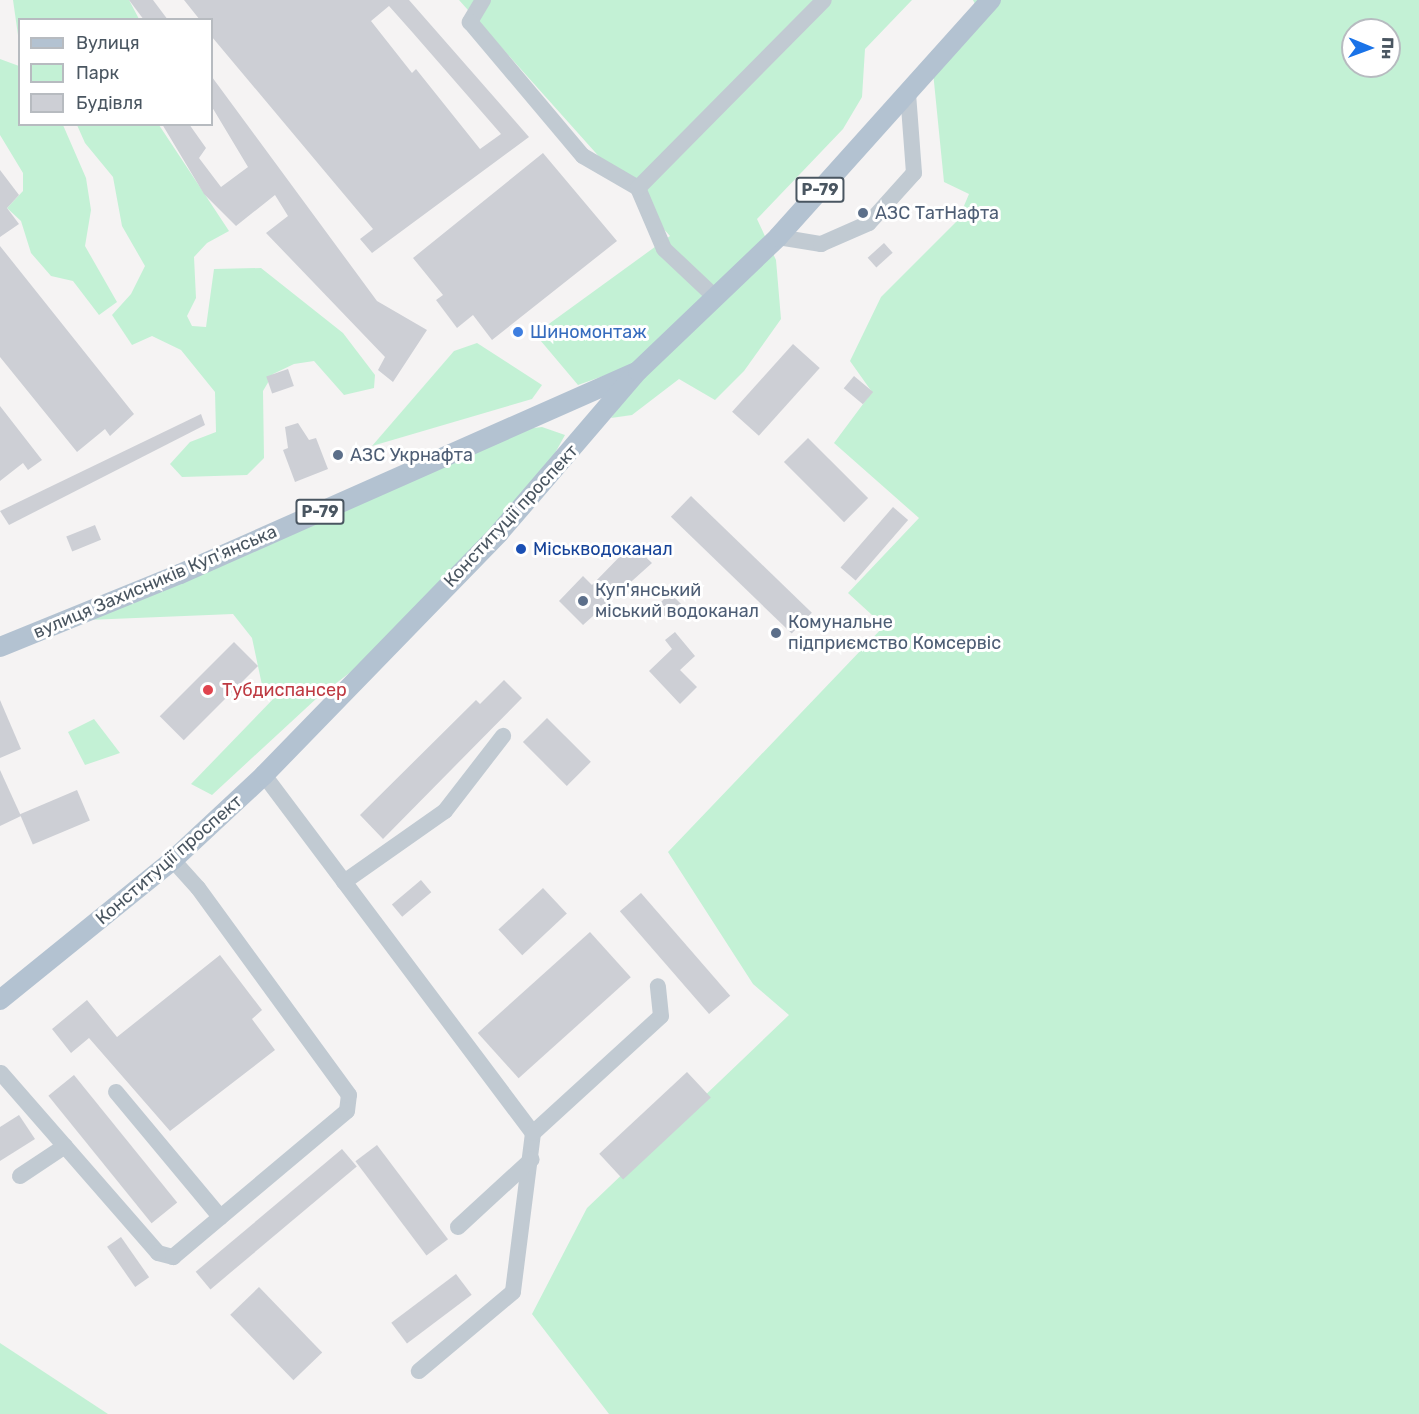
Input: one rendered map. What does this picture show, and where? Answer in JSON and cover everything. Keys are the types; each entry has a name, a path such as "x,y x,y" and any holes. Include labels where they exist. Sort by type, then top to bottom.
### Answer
{"main road":[{"name":"Конституції проспект","path":"0,999 173,860 264,776 499,533 638,371 778,237 992,0"},
{"name":"вулиця Захисників Куп'янська","path":"0,647 180,574 638,371"}],"lane":[{"path":"483,0 470,22 583,156 638,188 664,249 716,297"},
{"path":"638,188 825,0"},
{"path":"778,237 821,244 869,223 914,173 908,93"},
{"path":"344,882 445,811 503,736"},
{"path":"264,776 533,1133 532,1159 513,1292 419,1371"},
{"path":"1,1073 158,1253 173,1257 346,1111 350,1095 198,888 173,860"},
{"path":"533,1133 661,1016 658,986"},
{"path":"116,1092 220,1217"},
{"path":"20,1176 65,1146"},
{"path":"458,1227 532,1159"}],"green space":[{"path":"13,0 129,0 138,18 18,18 18,35"},
{"path":"459,0 912,0 865,49 862,97 843,129 757,219 776,260 781,319 744,371 715,400 679,379 632,415 611,418 639,380 620,370 578,385 535,334 670,236"},
{"path":"973,0 1419,0 1419,1414 609,1414 532,1314 587,1208 789,1015 753,984 668,852 884,626 848,593 919,518 834,443 872,392 850,361 881,297 958,220 969,194 944,182 931,52 977,8"},
{"path":"0,59 18,66 18,126 63,126 86,178 91,210 85,246 117,302 99,315 73,281 51,276 31,253 21,221 7,208 23,191 23,173 0,135"},
{"path":"77,126 160,126 229,231 207,243 194,257 196,298 187,316 192,326 206,327 214,269 261,268 343,333 375,375 374,388 344,395 314,361 294,364 273,374 263,391 264,458 247,475 182,477 170,464 190,442 216,432 215,392 181,350 152,336 132,345 112,315 131,294 145,266 122,226 113,177 85,143"},
{"path":"477,343 542,385 532,399 372,446 454,351"},
{"path":"542,427 565,435 544,473 387,644 317,698 212,795 191,784 278,694 262,685 252,638 233,614 87,620 516,430"},
{"path":"94,719 120,753 85,765 68,732"},
{"path":"0,1343 108,1414 0,1414"}],"building":[{"path":"129,0 153,0 166,18 142,18"},
{"path":"184,0 409,0 529,137 372,253 360,239 373,229 213,38 213,18 198,18","holes":["389,6 501,134 480,149 416,69 412,73 371,21"]},
{"path":"213,78 377,301 427,330 393,382 378,370 385,357 266,233 288,216 275,195 236,226 204,194 163,126 190,126 206,148 199,158 221,187 248,167 213,109"},
{"path":"543,153 617,241 492,340 473,315 457,328 436,300 443,295 413,258"},
{"path":"0,170 19,195 7,208 19,224 0,237"},
{"path":"884,243 893,253 876,267 868,258"},
{"path":"0,246 134,414 110,436 105,429 77,452 0,357"},
{"path":"793,344 820,368 759,436 732,412"},
{"path":"288,369 294,386 272,394 266,376"},
{"path":"854,376 873,392 863,404 844,388"},
{"path":"0,406 42,460 28,470 23,463 0,481"},
{"path":"201,414 205,425 9,525 0,511"},
{"path":"298,423 309,440 316,438 328,469 295,482 283,450 288,448 285,427"},
{"path":"808,438 868,498 844,522 784,462"},
{"path":"691,496 812,613 792,634 671,517"},
{"path":"893,507 908,520 856,580 841,567"},
{"path":"95,525 101,540 72,551 66,537"},
{"path":"632,544 652,563 583,625 559,601 583,576 592,585"},
{"path":"670,593 681,604 667,618 656,607"},
{"path":"675,632 695,656 680,670 697,687 680,704 649,671 672,649 665,640"},
{"name":"Тубдиспансер","path":"234,642 258,666 184,740 160,716"},
{"path":"504,680 522,698 383,839 360,815 476,700 480,704"},
{"path":"0,700 21,749 0,758"},
{"path":"547,718 591,762 567,786 523,742"},
{"path":"0,770 21,816 0,826"},
{"path":"77,790 90,820 33,845 20,814"},
{"path":"421,880 431,892 402,917 392,904"},
{"path":"543,888 567,914 522,955 498,930"},
{"path":"641,893 730,996 709,1014 620,911"},
{"path":"590,932 631,977 519,1078 478,1033"},
{"path":"220,955 262,1010 252,1019 275,1050 170,1131 89,1038 71,1053 52,1029 87,1000 117,1037"},
{"path":"687,1072 711,1098 623,1179 599,1154"},
{"path":"74,1075 177,1202 152,1223 48,1096"},
{"path":"19,1115 35,1139 0,1161 0,1127"},
{"path":"377,1145 448,1239 426,1255 355,1161"},
{"path":"342,1149 357,1167 210,1289 196,1272"},
{"path":"121,1237 149,1277 135,1287 107,1247"},
{"path":"456,1274 472,1295 407,1344 391,1323"},
{"path":"259,1287 322,1352 293,1380 230,1315"}],"place":[{"name":"АЗС ТатНафта","path":"863,213"},
{"name":"Шиномонтаж","path":"518,332"},
{"name":"АЗС Укрнафта","path":"338,455"},
{"name":"Міськводоканал","path":"521,549"},
{"name":"Куп'янський міський водоканал","path":"583,601"},
{"name":"Комунальне пiдприємство Комсервiс","path":"776,633"},
{"name":"Тубдиспансер","path":"208,690"}]}
